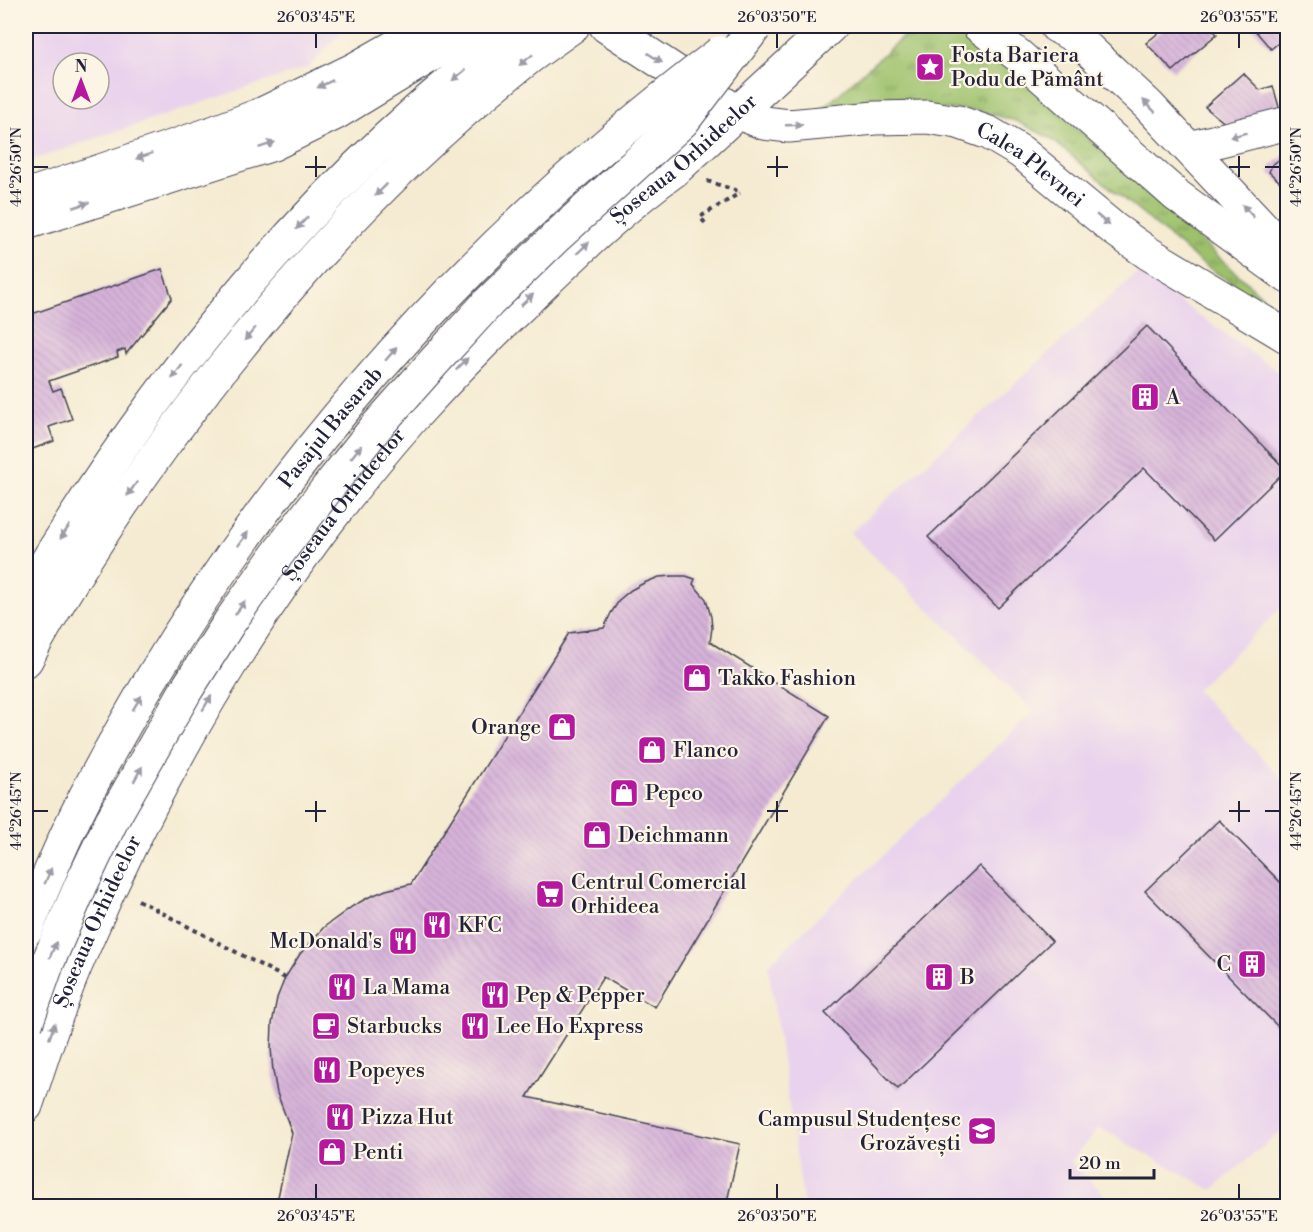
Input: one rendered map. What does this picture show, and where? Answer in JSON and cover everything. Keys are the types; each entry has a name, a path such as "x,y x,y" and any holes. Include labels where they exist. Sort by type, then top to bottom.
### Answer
{"main road":[{"path":"355,69 397,26"},
{"path":"26,196 262,114 355,69 431,26"},
{"path":"26,222 273,144 336,113 478,26"},
{"path":"26,596 77,513 149,409 204,337 271,257 381,143 444,87 522,26"},
{"path":"26,660 49,616 93,546 141,477 242,343 294,282 354,216 411,160 471,106 573,26"},
{"name":"Calea Plevnei","path":"606,26 737,112 764,123 789,126 875,118 927,117 958,122 988,132 1021,152 1114,229 1140,247 1287,337"},
{"path":"26,1024 48,962 111,822 185,692 229,623 276,556 377,426 434,362 489,302 556,236 683,121 756,26"},
{"name":"Pasajul Basarab","path":"26,930 81,805 161,664 228,561 319,440 405,339 489,251 555,189 633,123 756,26"},
{"name":"Șoseaua Orhideelor","path":"26,1106 68,985 111,886 172,766 247,638 320,533 374,463 427,402 499,327 611,221 675,170 831,26"},
{"path":"979,26 1019,56 1140,163 1287,299"},
{"path":"1006,26 1019,56"},
{"path":"1065,29 1148,105 1287,254"},
{"path":"1189,148 1287,123"},
{"path":"1176,195 1287,277"}],"path":[{"path":"705,224 700,217 741,192"},
{"path":"111,886 285,978"}],"shaded area":[{"path":"26,26 347,26 309,67 26,162"},
{"path":"1138,272 1287,378 1287,602 1196,690 1287,783 1287,1126 1212,1190 1099,1128 1070,1162 1117,1206 804,1206 768,965 1034,711 850,533"}],"green space":[{"path":"915,26 957,26 985,45 1287,321 1199,261 1050,138 1016,121 976,110 911,108 818,113"}],"building":[{"path":"1167,26 1208,26 1217,34 1173,71 1146,43"},
{"path":"1288,26 1288,35 1271,49 1252,27"},
{"path":"1243,73 1260,90 1273,86 1283,121 1226,124 1205,107"},
{"path":"26,115 34,139 26,141"},
{"path":"1288,155 1288,189 1269,172 1272,165"},
{"path":"162,269 172,298 126,354 125,349 117,352 118,357 49,381 53,391 61,388 72,419 49,427 54,441 30,450 28,444 26,445 26,316"},
{"name":"A","path":"1147,326 1286,470 1214,540 1144,468 998,608 928,537"},
{"name":"Centrul Comercial Orhideea","path":"659,577 695,579 693,584 706,599 711,617 710,642 829,716 655,1007 603,977 527,1097 740,1144 726,1206 276,1206 292,1133 277,1093 271,1048 272,1024 277,998 285,978 300,954 324,927 353,906 386,890 411,884 569,633 604,628 620,599 631,590"},
{"name":"C","path":"1219,820 1288,890 1288,1037 1145,891"},
{"name":"B","path":"979,866 1052,941 898,1089 825,1013"}],"place":[{"name":"Fosta Bariera Podu de Pământ","path":"930,67"},
{"name":"A","path":"1145,397"},
{"name":"Takko Fashion","path":"697,678"},
{"name":"Orange","path":"562,727"},
{"name":"Flanco","path":"652,750"},
{"name":"Pepco","path":"624,793"},
{"name":"Deichmann","path":"597,835"},
{"name":"Centrul Comercial Orhideea","path":"550,894"},
{"name":"KFC","path":"437,925"},
{"name":"McDonald's","path":"403,941"},
{"name":"C","path":"1252,964"},
{"name":"B","path":"939,977"},
{"name":"La Mama","path":"342,987"},
{"name":"Pep & Pepper","path":"495,995"},
{"name":"Starbucks","path":"326,1026"},
{"name":"Lee Ho Express","path":"475,1026"},
{"name":"Popeyes","path":"327,1070"},
{"name":"Pizza Hut","path":"340,1117"},
{"name":"Campusul Studențesc Grozăvești","path":"982,1131"},
{"name":"Penti","path":"332,1152"}]}
